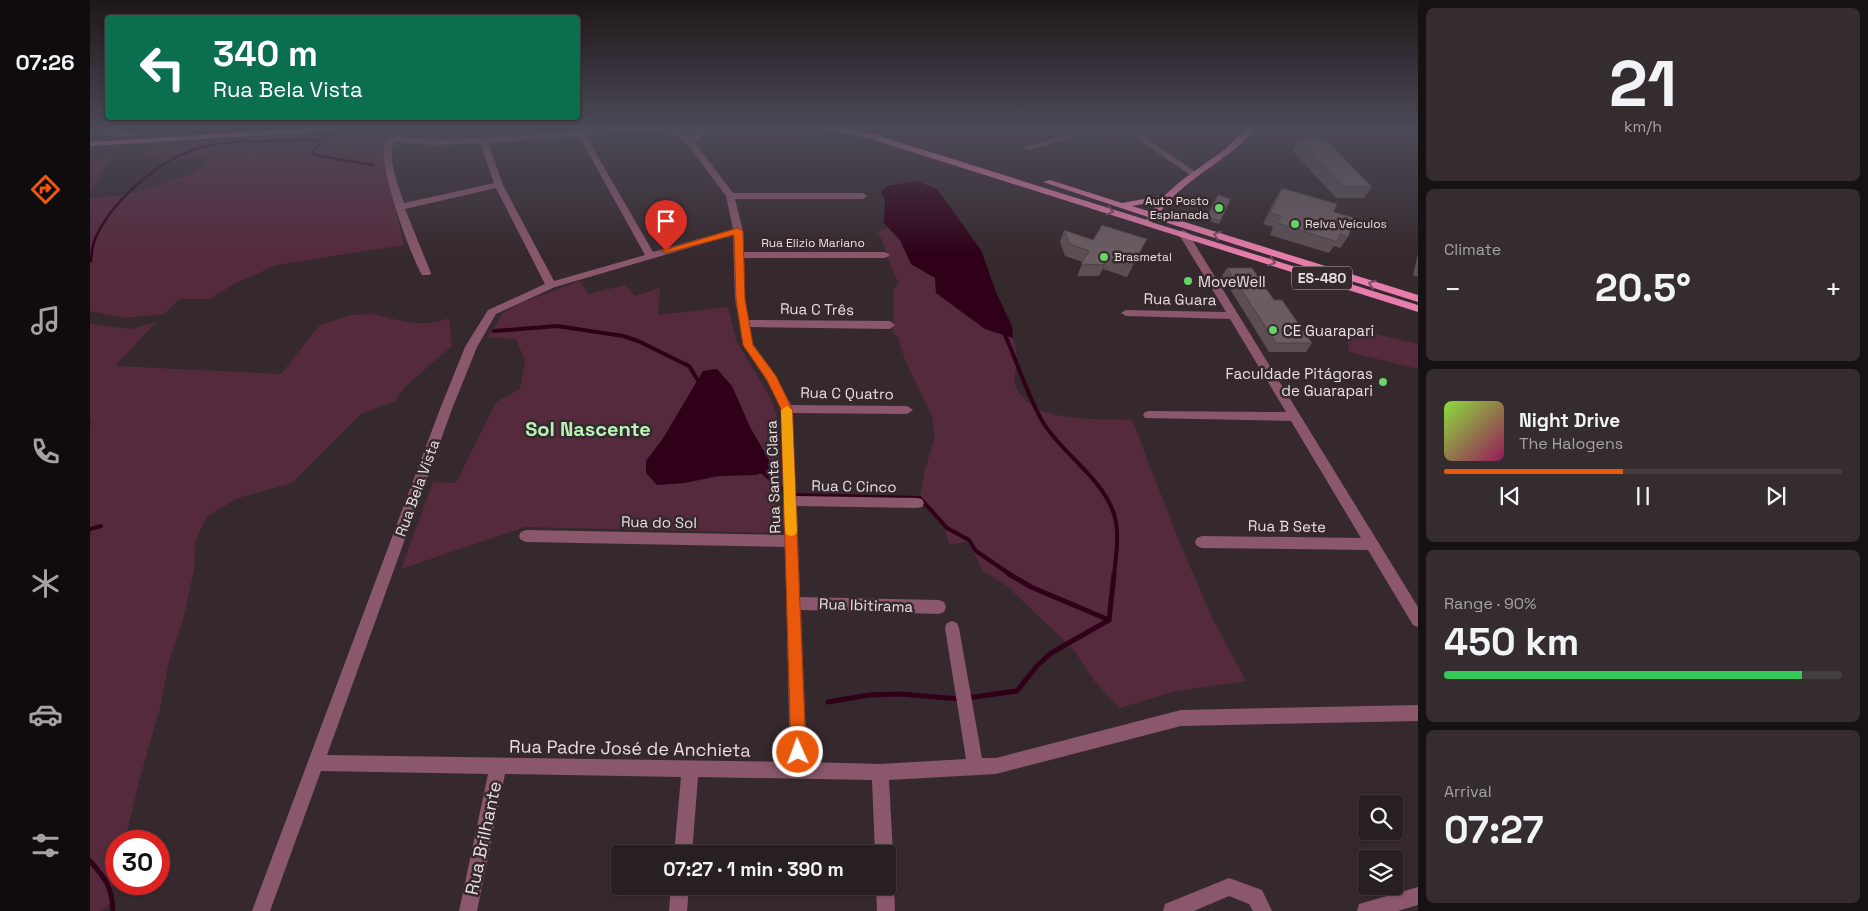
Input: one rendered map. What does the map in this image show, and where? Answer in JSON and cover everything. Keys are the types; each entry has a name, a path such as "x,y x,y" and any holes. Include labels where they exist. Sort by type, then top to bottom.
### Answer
{"main road":[{"name":"ES-480","path":"996,171 1418,299"},
{"name":"ES-480","path":"1003,171 1122,205 1151,218"},
{"path":"1151,218 1168,197 1202,171"},
{"path":"1122,205 1168,197"},
{"path":"1165,223 1168,197"},
{"name":"ES-480","path":"1165,223 1183,233 1418,309"}],"street":[{"path":"391,171 400,207 426,273"},
{"path":"494,171 499,185 551,285"},
{"path":"602,171 650,255"},
{"name":"Rua Santa Clara","path":"711,171 730,196 735,211 740,255 740,299 748,345 772,379 787,409 799,770"},
{"path":"1189,171 1196,175"},
{"path":"400,207 499,185"},
{"path":"730,196 863,196"},
{"name":"Rua Bela Vista","path":"261,911 471,347 492,312 551,285 738,231"},
{"path":"1183,233 1418,620"},
{"name":"Rua Elizio Mariano","path":"740,255 885,255"},
{"name":"Rua Guara","path":"1126,313 1233,316"},
{"name":"Rua C Três","path":"743,323 890,325"},
{"name":"Rua C Quatro","path":"787,409 906,410"},
{"path":"1149,415 1295,417"},
{"name":"Rua C Cinco","path":"790,501 918,503"},
{"name":"Rua do Sol","path":"526,536 791,542"},
{"name":"Rua B Sete","path":"1202,542 1372,544"},
{"name":"Rua Ibitirama","path":"793,603 939,607"},
{"path":"952,628 975,767"},
{"name":"Rua Padre José de Anchieta","path":"316,763 880,772 996,766 1181,718 1418,712"},
{"name":"Rua Brilhante","path":"468,911 498,766"},
{"path":"684,845 690,769"},
{"path":"880,772 884,845"},
{"path":"1172,911 1229,887 1255,896 1263,911"},
{"path":"678,911 679,895"},
{"path":"885,895 886,911"},
{"path":"1366,911 1418,896"}],"shaded area":[{"path":"90,171 102,171 90,194"},
{"path":"196,171 388,171 404,245 276,265 236,283 209,299 179,299 164,314 124,318 90,311 90,198 127,195"},
{"path":"917,181 937,189 981,250 996,292 1012,326 1013,338 985,329 936,293 935,278 911,264 900,240 884,223 885,200 881,192 887,186"},
{"path":"888,228 900,240 911,264 935,278 936,293 985,329 1013,338 1017,357 1015,384 1024,399 1037,408 1051,414 1085,419 1132,420 1177,536 1211,616 1246,681 1176,691 1120,708 1095,682 1074,650 1007,586 982,570 969,541 949,545 943,522 920,497 924,474 935,436 932,416 905,360 898,337 893,332 893,289 899,283 878,232"},
{"path":"580,281 588,294 625,285 635,296 660,288 658,315 728,307 736,340 771,399 779,424 779,533 525,527 401,569 433,482 456,483 496,402 520,389 525,361 516,339 488,337 503,313 521,303","holes":["716,369 772,465 756,475 719,476 684,483 646,460 662,440 703,371"]},
{"path":"372,314 401,321 420,323 430,323 449,318 452,346 407,385 395,401 361,414 292,483 238,498 206,517 195,543 194,570 183,620 169,661 160,708 139,781 128,830 105,830 105,895 111,895 111,903 102,911 90,911 90,425 92,423 90,419 90,324 132,329 156,322 115,366 281,374 320,325 352,315"},
{"path":"1346,327 1418,344 1418,369 1349,352"},
{"path":"717,369 732,386 750,427 772,465 768,471 756,475 719,476 684,483 657,485 646,473 646,461 662,440 703,371"}],"building":[{"path":"1329,171 1356,171 1372,187 1344,187"},
{"name":"Relva Veículos","path":"1282,188 1337,204 1334,212 1355,218 1348,237 1340,234 1337,242 1277,223 1281,216 1270,213"},
{"name":"Auto Posto Esplanada","path":"1218,195 1231,199 1220,221 1207,217"},
{"path":"1102,225 1147,239 1132,266 1108,258 1104,265 1081,264 1089,251 1070,244 1064,230 1093,240"},
{"path":"1227,268 1252,268 1274,300 1282,300 1312,343 1276,343"}],"waterway":[{"path":"91,261 95,239 103,224 126,195 154,171"},
{"path":"494,331 557,326 623,336 638,341 689,366 699,382"},
{"path":"1004,333 1044,424 1101,489 1114,514 1117,529 1114,575"},
{"path":"760,470 782,489 795,495 920,498 947,528 969,540 976,551 1011,575"},
{"path":"90,529 101,526"},
{"path":"1009,574 1031,587 1109,620"},
{"path":"1109,620 1114,574"},
{"path":"967,698 1017,691 1036,667 1051,653 1109,620"},
{"path":"828,702 869,695 900,694 960,699"},
{"path":"90,861 110,889 113,911"}],"slow traffic":[{"path":"787,410 791,531"}],"place":[{"name":"Auto Posto Esplanada","path":"1219,208"},
{"name":"Relva Veículos","path":"1295,224"},
{"name":"Brasmetal","path":"1104,257"},
{"name":"MoveWell","path":"1188,281"},
{"name":"CE Guarapari","path":"1273,330"},
{"name":"Faculdade Pitágoras de Guarapari","path":"1383,382"}],"district":[{"name":"Sol Nascente","path":"588,429"}],"route":[{"path":"666,251 738,231 740,299 748,345 772,379 787,409 798,752"}]}
